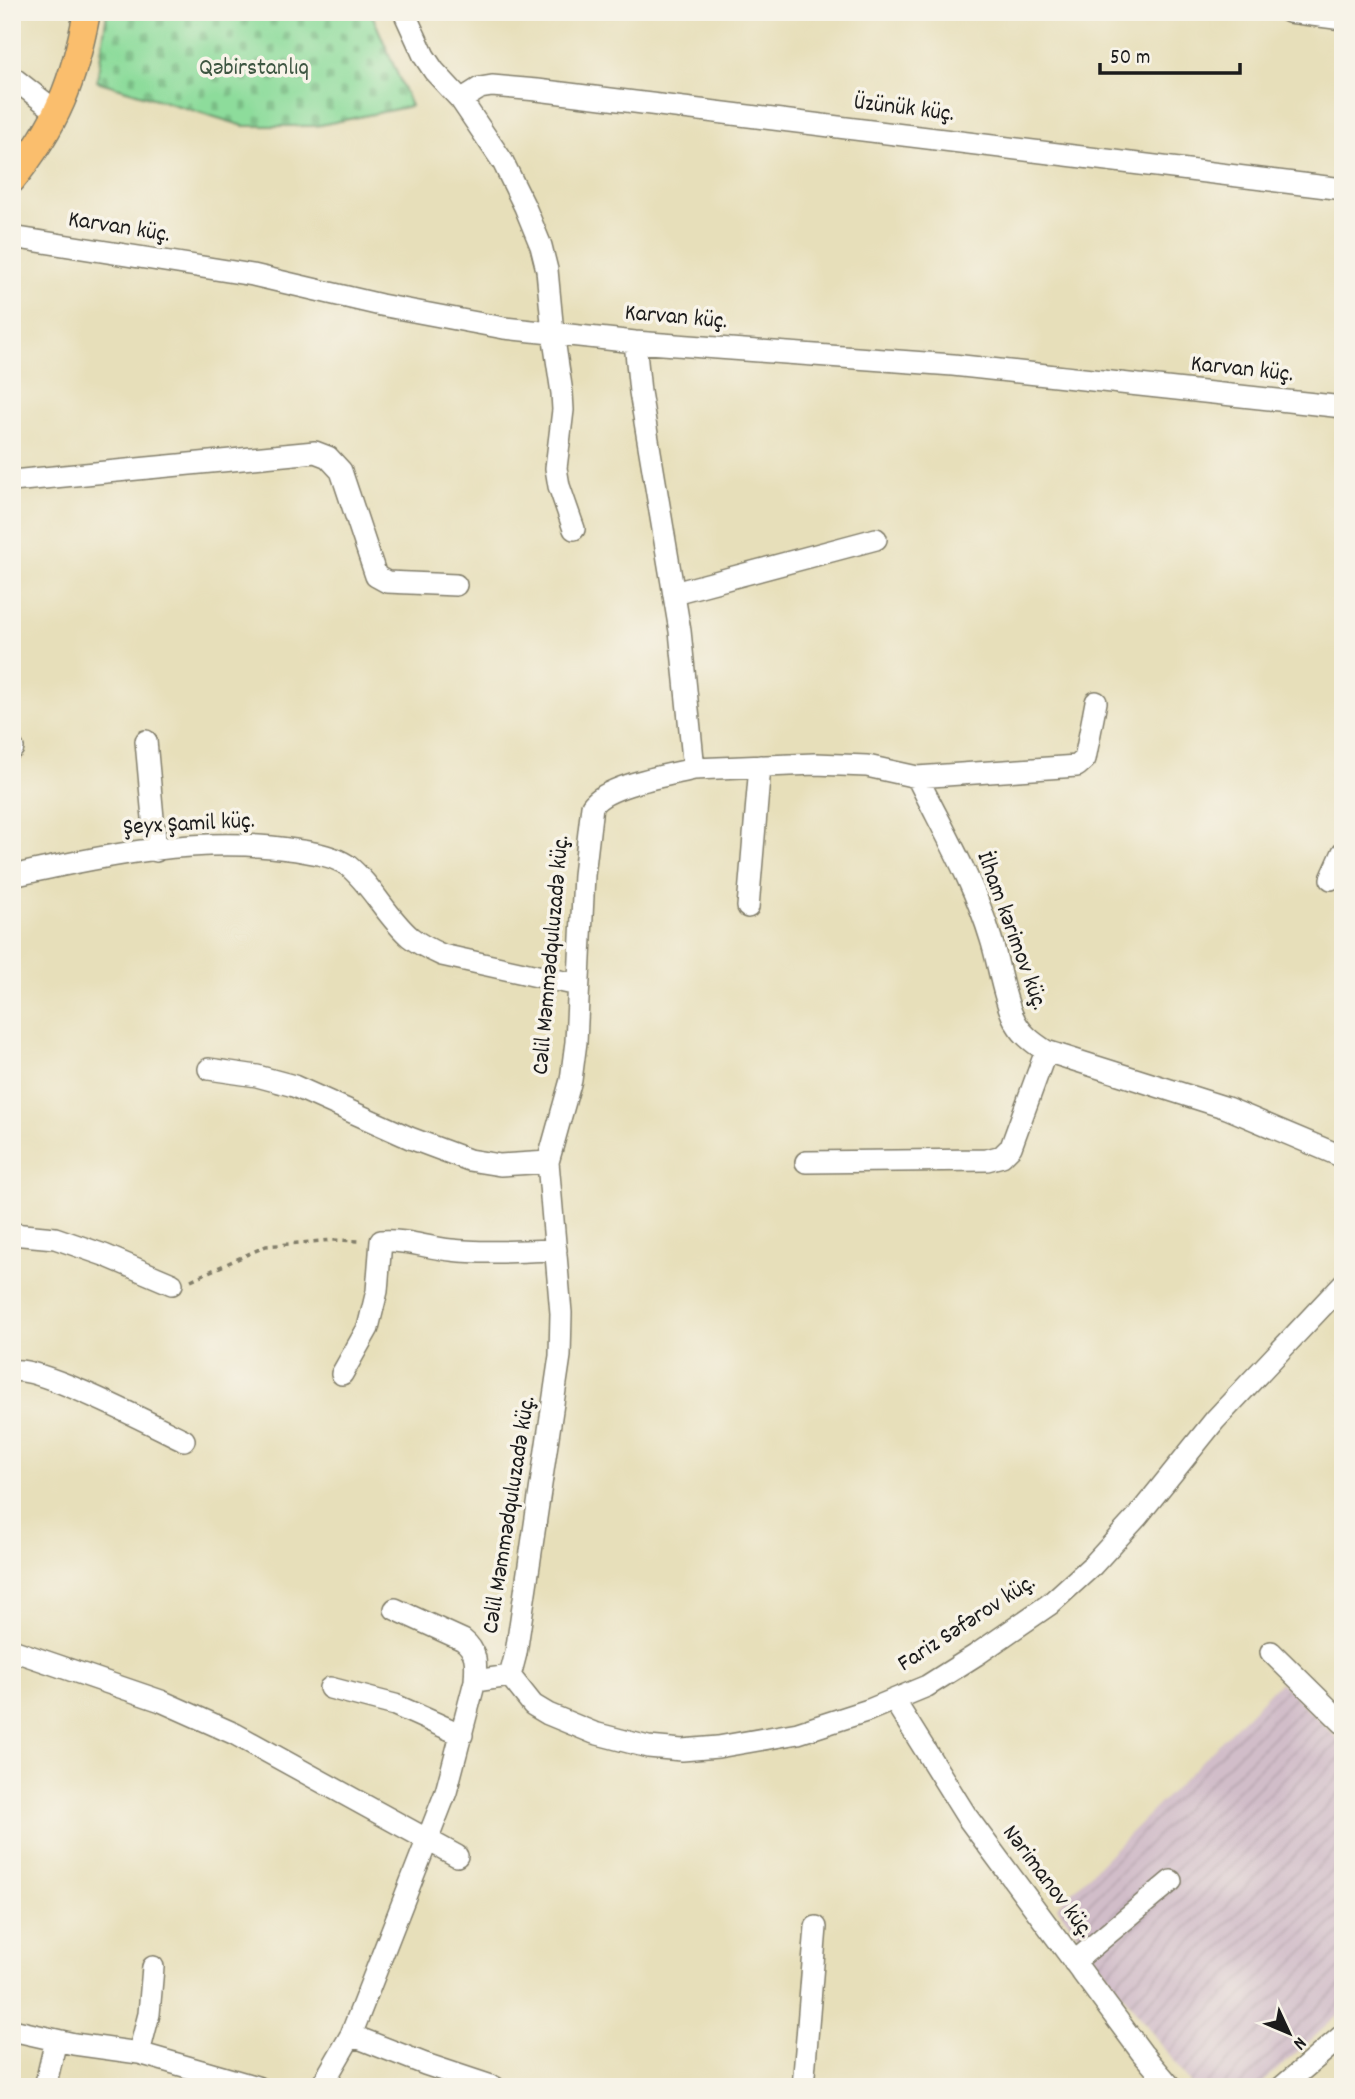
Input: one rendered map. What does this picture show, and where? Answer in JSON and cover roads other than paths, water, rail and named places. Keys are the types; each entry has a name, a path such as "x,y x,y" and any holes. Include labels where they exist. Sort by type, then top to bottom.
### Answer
{"main road":[{"path":"12,180 33,155 58,113 74,75 87,12"}],"street":[{"path":"404,12 433,71 461,100 503,162 529,217 547,270 563,410 556,467 559,486 574,529"},
{"path":"1289,12 1343,19"},
{"path":"12,77 58,113"},
{"name":"Üzünük küç.","path":"461,100 480,88 492,86 537,90 1343,189"},
{"name":"Karvan küç.","path":"12,237 253,275 504,328 635,342 953,365 1343,407"},
{"path":"635,342 640,391 674,593 694,769 816,764 867,766 917,777 1077,766 1085,759 1096,702"},
{"path":"12,481 315,452 328,457 341,471 376,576 387,582 456,584"},
{"path":"674,593 876,539"},
{"path":"146,741 156,850"},
{"path":"748,907 760,766"},
{"name":"Cəlil Məmmədquluzadə küç.","path":"510,1676 560,1356 561,1313 548,1162 571,1080 576,1042 584,875 592,806 596,799 611,792 694,769"},
{"name":"İlham kərimov küç.","path":"917,777 972,888 991,938 1012,1015 1020,1030 1046,1051 1227,1108 1343,1157"},
{"name":"Şeyx Şamil küç.","path":"12,876 90,859 156,850 242,844 332,857 346,864 409,936 423,946 442,955 578,985"},
{"path":"1331,879 1343,852"},
{"path":"806,1161 987,1160 1002,1156 1011,1147 1046,1051"},
{"path":"209,1069 257,1076 294,1086 410,1138 469,1160 500,1165 548,1162"},
{"path":"12,1234 55,1238 104,1255 172,1284"},
{"path":"342,1374 368,1328 377,1291 381,1241 482,1252 556,1250"},
{"name":"Fariz Səfərov küç.","path":"510,1676 533,1705 548,1714 594,1733 648,1747 682,1750 718,1747 799,1733 869,1710 927,1686 1050,1604 1093,1565 1137,1517 1215,1420 1343,1284"},
{"path":"12,1371 26,1372 94,1396 184,1440"},
{"path":"321,2087 351,2035 446,1792 475,1681 476,1656 470,1646 463,1640 395,1609"},
{"path":"12,1650 162,1701 235,1734 457,1856"},
{"path":"1271,1652 1343,1723"},
{"path":"475,1681 510,1676"},
{"path":"330,1688 395,1705 462,1735"},
{"name":"Nərimanov küç.","path":"894,1700 967,1817 1171,2087"},
{"path":"1074,1962 1171,1881"},
{"path":"803,2087 816,1927"},
{"path":"139,2053 149,2014 153,1967"},
{"path":"12,2030 55,2040 139,2053 257,2087"},
{"path":"351,2035 494,2087"},
{"path":"1282,2087 1343,2035"},
{"path":"45,2087 55,2040"}],"park label":[{"name":"Qəbirstanlıq","path":"254,69"}]}
